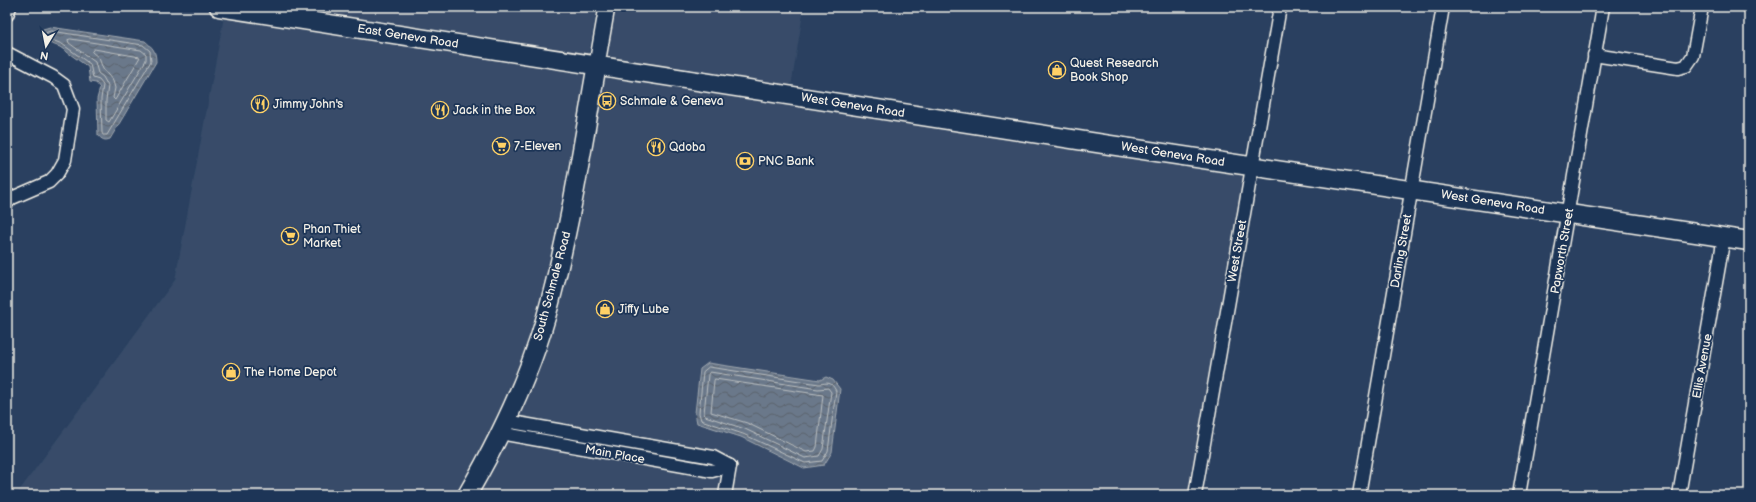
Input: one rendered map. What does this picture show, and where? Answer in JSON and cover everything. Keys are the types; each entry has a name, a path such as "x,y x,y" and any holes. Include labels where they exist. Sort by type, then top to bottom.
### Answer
{"main road":[{"name":"East Geneva Road","path":"219,7 597,64"},
{"name":"West Geneva Road","path":"597,64 1252,166 1749,241"},
{"name":"South Schmale Road","path":"468,495 503,427 541,332 566,234 597,64"}],"street":[{"path":"7,15 10,7"},
{"path":"597,64 607,7"},
{"name":"West Street","path":"1194,495 1252,166 1274,53 1280,7"},
{"name":"Darling Street","path":"1359,495 1443,7"},
{"name":"Papworth Street","path":"1519,495 1603,7"},
{"path":"1594,55 1678,68 1686,66 1693,56 1702,7"},
{"path":"7,53 53,77 64,85 72,109 65,160 58,174 49,182 12,198 7,203"},
{"name":"Ellis Avenue","path":"1679,495 1724,237"},
{"name":"Main Place","path":"503,427 712,471 730,466 725,495"}],"shaded area":[{"path":"244,7 597,7 588,60"},
{"path":"608,7 804,7 790,93 597,61"},
{"path":"225,11 588,68 550,284 529,351 461,495 16,495 175,280"},
{"path":"602,73 1246,169 1188,495 470,495 543,339"}],"water":[{"path":"50,27 145,41 154,50 156,62 110,139 104,140 98,135 97,99 100,88 96,83 90,82 88,67 60,47 44,41 41,35 43,29"},
{"path":"708,363 820,380 826,377 833,380 840,389 832,452 824,465 804,468 741,437 697,423 695,413 700,369"}],"place":[{"name":"Quest Research Book Shop","path":"1057,70"},
{"name":"Schmale & Geneva","path":"607,101"},
{"name":"Jimmy John's","path":"260,104"},
{"name":"Jack in the Box","path":"440,110"},
{"name":"7-Eleven","path":"501,146"},
{"name":"Qdoba","path":"656,147"},
{"name":"PNC Bank","path":"745,161"},
{"name":"Phan Thiet Market","path":"290,236"},
{"name":"Jiffy Lube","path":"605,309"},
{"name":"The Home Depot","path":"231,372"}]}
